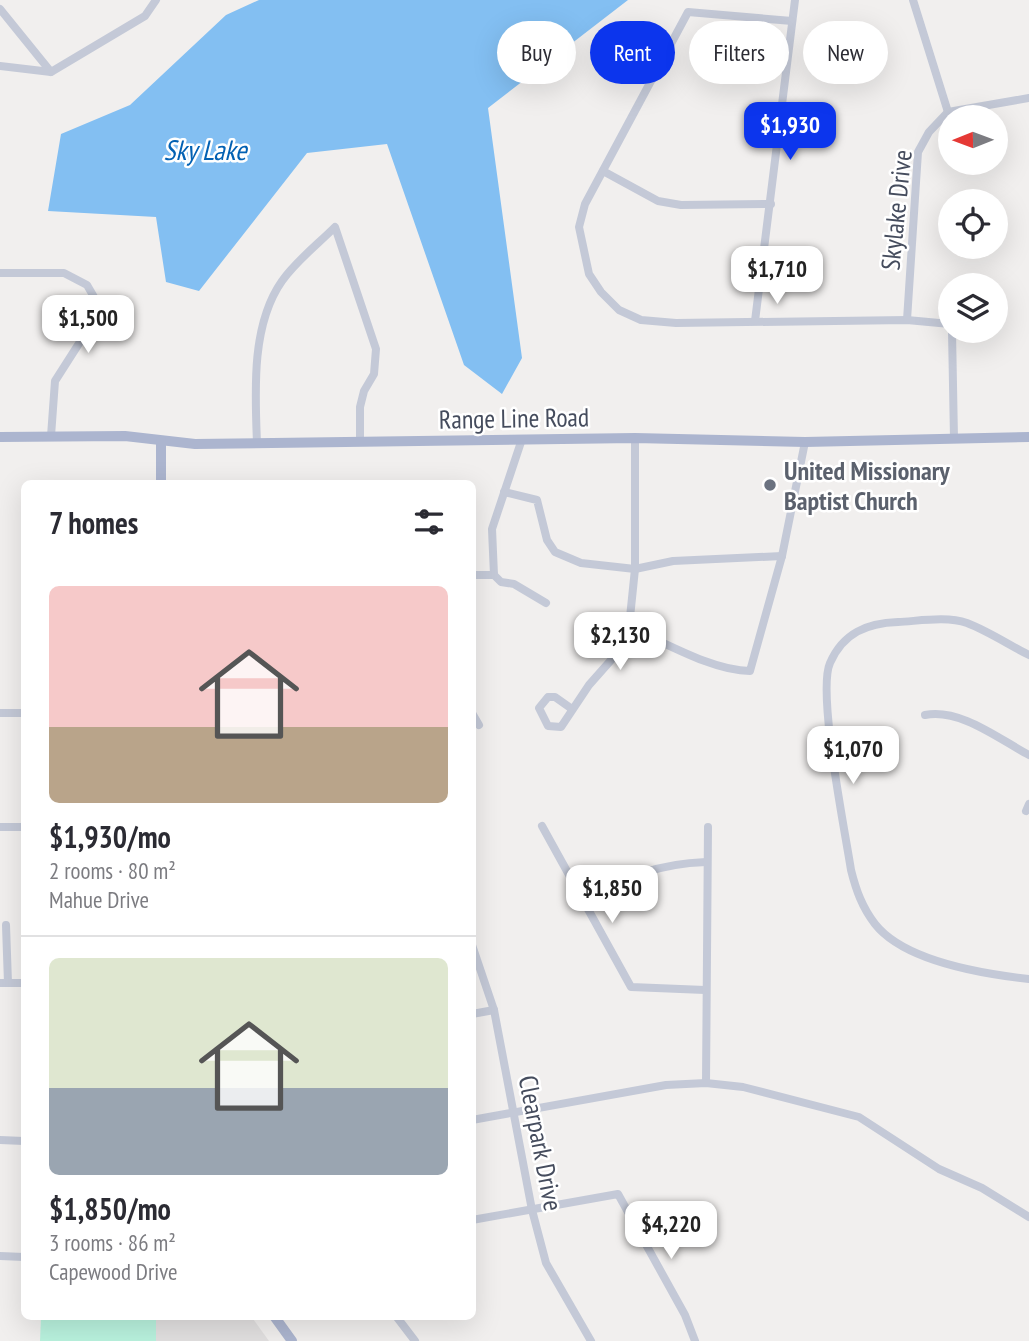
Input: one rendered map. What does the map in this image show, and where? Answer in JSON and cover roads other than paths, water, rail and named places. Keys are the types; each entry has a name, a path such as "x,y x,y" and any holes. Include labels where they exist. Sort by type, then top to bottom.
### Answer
{"main road":[{"name":"Range Line Road","path":"0,437 125,436 161,441 257,443 635,438 805,442 1029,437"},
{"path":"161,441 162,480"},
{"path":"277,1320 292,1341"}],"street":[{"path":"0,65 51,72 145,16 156,0"},
{"path":"755,321 795,0"},
{"path":"913,0 946,105"},
{"path":"0,9 51,72"},
{"path":"792,21 688,12 585,204 579,227 589,274 601,292 619,310 640,320 907,320 938,323"},
{"path":"988,105 1029,98"},
{"name":"Skylake Drive","path":"907,320 918,152 929,132 938,123"},
{"path":"603,171 658,201 681,205 771,204"},
{"path":"257,443 255,401 259,356 271,298 283,278 335,227 376,349 374,374 364,391 360,407 360,442"},
{"path":"0,273 64,272 86,285 94,297 94,320 55,381 51,436"},
{"path":"952,343 954,439"},
{"path":"572,709 620,650 629,627 635,569 635,438"},
{"path":"522,439 492,528 494,575 501,582 514,584 546,603"},
{"path":"629,627 711,663 750,671 782,556 805,442"},
{"path":"504,492 537,500 547,540 555,552 581,563 635,569 673,561 782,556"},
{"path":"476,575 494,575"},
{"path":"1029,656 965,622 942,620 876,623 854,632 841,644 829,665 826,696 850,870 858,898 876,925 895,942 932,958 983,974 1029,979"},
{"path":"925,715 940,712 962,719 1029,755"},
{"path":"0,713 21,713"},
{"path":"476,720 479,725"},
{"path":"542,826 631,987 705,990"},
{"path":"0,827 21,827"},
{"path":"706,1083 708,827"},
{"path":"582,901 645,870 706,862"},
{"path":"4,983 6,925"},
{"name":"Clearpark Drive","path":"476,957 494,1010 532,1210 546,1263 591,1341"},
{"path":"476,1013 494,1010"},
{"path":"476,1120 666,1085 706,1083 743,1087 859,1117 939,1169 982,1188 1029,1217"},
{"path":"0,1140 21,1141"},
{"path":"476,1219 618,1194 685,1315 695,1341"},
{"path":"0,1256 21,1256"},
{"path":"399,1320 415,1341"}],"water":[{"name":"Sky Lake","path":"259,0 628,0 601,21 590,21 590,29 576,40 576,21 497,21 497,84 519,84 488,108 522,358 502,394 464,365 387,144 307,153 199,291 166,282 156,217 48,211 61,134 130,105 226,15"}],"place":[{"name":"United Missionary Baptist Church","path":"770,485"}]}
